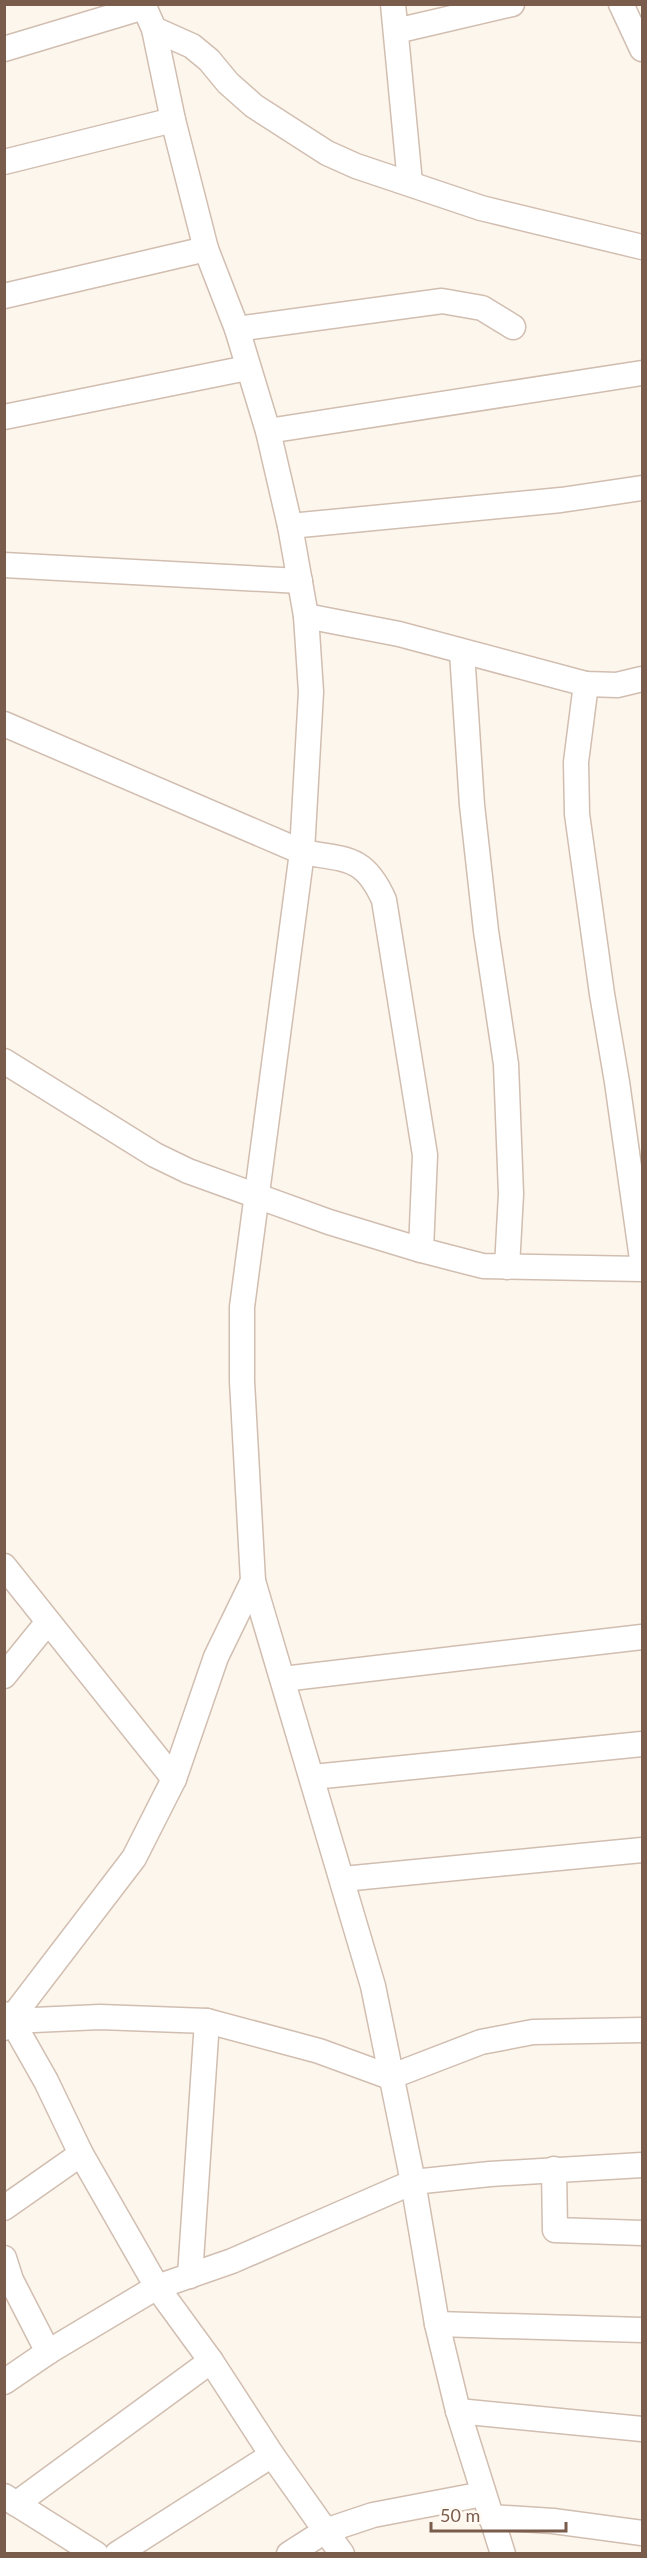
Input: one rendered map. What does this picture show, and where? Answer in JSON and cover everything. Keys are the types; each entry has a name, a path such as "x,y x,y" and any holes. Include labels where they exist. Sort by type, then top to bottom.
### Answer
{"street":[{"path":"393,4 410,183"},
{"path":"396,31 512,4"},
{"path":"621,4 642,49"},
{"path":"4,49 143,6 154,29 173,120 206,249 237,330 268,431 290,526 306,616 310,692 302,852 242,1317 242,1381 253,1581 313,1777 373,1986 413,2182 437,2324 458,2411 503,2553"},
{"path":"154,29 192,46 254,106 327,153 364,169 481,208 642,247"},
{"path":"4,162 173,120"},
{"path":"4,296 206,249"},
{"path":"237,330 442,301 482,308 513,327"},
{"path":"4,417 247,368"},
{"path":"268,431 642,373"},
{"path":"290,526 561,500 642,488"},
{"path":"4,565 300,581"},
{"path":"306,616 390,632 586,684 617,685 642,679"},
{"path":"462,652 473,816 486,931 506,1064 511,1194 507,1267"},
{"path":"586,684 576,762 578,813 602,994 642,1259"},
{"path":"4,724 302,852 352,861 365,868 376,883 384,900 424,1155 421,1250"},
{"path":"4,1060 155,1155 188,1171 257,1197 421,1250 483,1266 642,1269"},
{"path":"4,1566 47,1623 174,1779"},
{"path":"7,2021 134,1858 174,1779 216,1657 253,1581"},
{"path":"4,1676 47,1623"},
{"path":"283,1679 642,1637"},
{"path":"313,1777 642,1744"},
{"path":"343,1879 642,1850"},
{"path":"7,2021 100,2017 207,2021 319,2050 390,2077 481,2042 533,2032 642,2030"},
{"path":"7,2021 46,2081 81,2154 157,2287 212,2361 272,2454 342,2553"},
{"path":"190,2276 207,2021"},
{"path":"4,2208 81,2154"},
{"path":"4,2382 48,2352 157,2287 232,2261 413,2182 554,2169 642,2165"},
{"path":"554,2169 555,2230 642,2233"},
{"path":"4,2258 10,2280 48,2352"},
{"path":"437,2324 642,2330"},
{"path":"96,2553 10,2500 212,2361"},
{"path":"458,2411 642,2429"},
{"path":"117,2553 272,2454"},
{"path":"289,2553 325,2530 373,2515 483,2494"},
{"path":"490,2517 554,2521 642,2534"}]}
